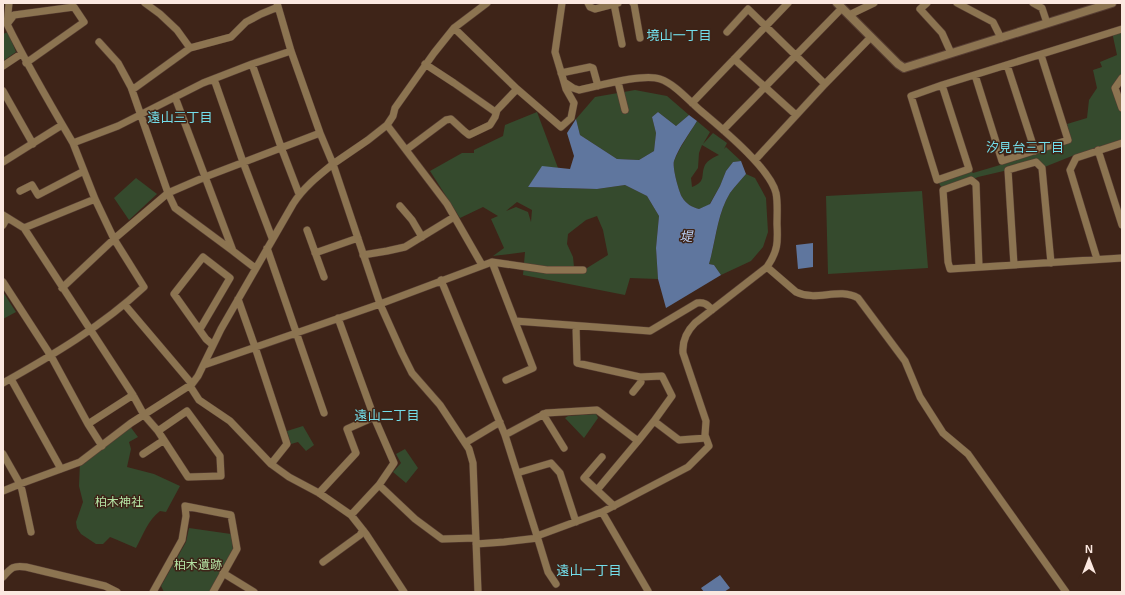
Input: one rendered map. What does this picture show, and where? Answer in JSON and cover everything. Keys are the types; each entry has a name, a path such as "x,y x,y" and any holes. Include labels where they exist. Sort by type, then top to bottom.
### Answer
{"street":[{"path":"3,383 51,356 90,330 125,305 144,287 114,239 95,199 73,143 21,54 7,24 9,3"},
{"path":"145,3 160,14 177,30 190,48"},
{"path":"3,492 20,484 80,462 144,415 191,385 204,365 213,345 255,268 268,248 272,238 300,194 333,164 387,125 393,116 395,108 425,64 454,28 487,3"},
{"path":"454,28 517,89 561,127 571,118 574,103 566,89 555,52 562,3"},
{"path":"588,3 590,7 595,9 616,4 622,44"},
{"path":"633,3 640,38"},
{"path":"692,104 788,3"},
{"path":"849,15 874,3"},
{"path":"927,3 920,9 942,33 952,53"},
{"path":"957,3 993,22 1000,38"},
{"path":"1033,3 1042,8 1048,23"},
{"path":"723,130 795,56 839,6 898,64 904,68 1048,23 1093,6 1112,3"},
{"path":"132,90 190,48 231,37 246,22 277,5 291,51 320,134 333,164 380,304 412,373 440,405 469,449 473,463 478,592"},
{"path":"7,24 14,15 74,7 84,22 26,63"},
{"path":"727,32 748,9 825,84"},
{"path":"942,85 969,169 937,180 911,96 942,85 1122,29"},
{"path":"755,160 825,84 871,37"},
{"path":"99,42 118,63 132,90 168,193 175,208 255,268"},
{"path":"73,143 118,126 214,79 291,51"},
{"path":"3,66 21,54"},
{"path":"975,75 1002,161 1035,151 1068,140 1041,55"},
{"path":"734,59 796,116"},
{"path":"252,64 300,194"},
{"path":"425,64 494,111 497,110"},
{"path":"1007,65 1035,151"},
{"path":"561,72 590,67 593,68 598,86"},
{"path":"379,485 415,519 442,538 504,542 538,537 602,512 688,467 709,446 705,435 706,420 683,353 682,344 694,323 767,267 776,250 778,240 776,193 772,182 755,160 723,130 673,86 660,79 641,77 579,90 564,82"},
{"path":"1122,78 1115,88 1122,108"},
{"path":"214,79 272,238"},
{"path":"618,82 625,110"},
{"path":"406,150 446,120 451,119 469,135 490,125 497,110 517,89"},
{"path":"3,90 34,144"},
{"path":"175,97 233,251"},
{"path":"3,162 34,144 62,125"},
{"path":"387,125 447,204 482,265"},
{"path":"62,288 114,239 168,193 282,147 320,134"},
{"path":"1097,259 1070,170 1076,158 1122,143"},
{"path":"1098,150 1122,225"},
{"path":"1014,265 1008,170 1036,162 1042,168 1051,263"},
{"path":"20,191 32,185 38,195 84,171"},
{"path":"979,267 976,184 971,180 943,190 948,262 950,270 1122,258"},
{"path":"24,228 95,199"},
{"path":"400,206 412,220 422,237"},
{"path":"3,225 5,216 24,228 133,395 144,415 158,431 188,477 221,476 220,456 187,411 158,431"},
{"path":"363,255 387,252 405,247 454,216"},
{"path":"307,230 324,277"},
{"path":"315,253 358,238"},
{"path":"268,248 324,413"},
{"path":"200,329 230,278 203,257 174,294 206,339 213,345"},
{"path":"492,262 533,368 506,380"},
{"path":"204,365 380,304 492,262 547,270 583,270"},
{"path":"767,267 796,292 809,296 845,293 858,298 905,361 920,397 942,433 968,454 1066,592"},
{"path":"442,280 505,435 548,572 556,584"},
{"path":"3,282 51,356 88,424 102,446"},
{"path":"238,299 287,444 271,464"},
{"path":"515,321 650,331 697,303 706,303 712,310"},
{"path":"125,305 191,385 199,400 230,421 271,464 290,477 319,493 351,515 363,530 404,592"},
{"path":"338,318 374,417 394,463 379,485 351,515"},
{"path":"576,326 577,363 640,377 662,376 672,396 654,421 597,490"},
{"path":"633,392 641,382 640,377"},
{"path":"10,379 61,469"},
{"path":"88,424 133,395"},
{"path":"505,435 546,413 597,410 638,441"},
{"path":"543,414 564,448"},
{"path":"319,493 356,453 347,429 374,417"},
{"path":"654,421 679,440 706,438"},
{"path":"465,443 500,422"},
{"path":"143,454 164,440"},
{"path":"3,454 20,484 31,532"},
{"path":"602,457 584,478 614,506"},
{"path":"517,473 551,463 560,473 576,522"},
{"path":"153,592 182,540 186,516 185,506 231,514 237,549 212,592"},
{"path":"602,512 648,591"},
{"path":"323,562 360,535 363,530"},
{"path":"3,577 11,568 17,566 58,574 105,586 112,591"},
{"path":"223,573 254,592"}],"green space":[{"path":"1122,29 1122,78 1115,88 1122,108 1122,141 1072,156 1042,168 1036,162 978,177 943,190 937,180 969,169 973,173 1000,165 1002,161 1071,140 1067,124 1087,118 1089,100 1097,88 1093,70 1102,67 1100,62 1117,55 1112,32"},
{"path":"8,32 16,52 3,61 3,34"},
{"path":"635,90 667,96 689,115 676,126 658,112 652,117 656,133 654,151 639,160 617,159 580,135 576,119 595,97"},
{"path":"537,112 558,168 542,167 528,187 597,189 625,185 647,196 659,216 656,248 658,279 630,278 625,295 523,275 525,252 493,256 504,248 491,219 498,216 483,207 460,218 430,171 462,153 474,153 474,150 503,136 505,125","holes":["517,202 532,210 531,222 528,212 516,207 506,211","597,216 603,230 608,255 587,268 574,267 573,257 567,244 568,234 586,220"]},
{"path":"697,121 710,132 703,144 713,133 727,143 724,149 726,147 741,161 733,162 726,171 720,186 709,205 699,209 685,202 679,190 674,168 674,161","holes":["702,145 719,155 706,163 700,183 692,187 691,178 698,168 699,153"]},
{"path":"746,174 755,178 766,198 768,232 763,247 751,261 721,275 714,265 709,264 719,219 730,193"},
{"path":"136,178 157,194 129,220 114,198"},
{"path":"922,191 928,268 828,274 826,196"},
{"path":"3,292 16,312 3,319"},
{"path":"596,414 598,418 584,438 565,418 568,416"},
{"name":"柏木神社","path":"129,425 138,437 129,442 131,449 127,467 154,474 180,486 166,512 160,511 149,523 136,548 110,537 103,544 96,544 81,534 77,528 76,522 83,502 79,486 80,462"},
{"path":"303,426 314,445 306,451 298,442 291,444 287,431"},
{"path":"405,449 418,468 406,483 393,472 401,463 396,454"},
{"name":"柏木遺跡","path":"189,528 231,534 233,549 209,592 164,592 161,586 186,542"}],"water":[{"name":"堤","path":"658,112 676,126 689,115 697,121 684,141 674,161 676,179 681,194 685,202 689,205 699,209 710,204 726,171 733,162 741,161 746,174 730,193 722,210 717,227 709,264 714,265 721,275 666,308 658,279 656,248 659,216 647,196 625,185 597,189 528,187 542,166 570,169 574,156 567,133 576,119 580,135 617,159 639,160 654,151 656,133 652,117"},
{"path":"813,243 813,267 798,269 796,245"},
{"path":"720,575 730,588 724,592 704,592 701,588"}],"district":[{"name":"境山一丁目","path":"679,35"},
{"name":"遠山三丁目","path":"180,117"},
{"name":"汐見台三丁目","path":"1025,147"},
{"name":"遠山二丁目","path":"387,415"},
{"name":"遠山一丁目","path":"589,570"}]}
